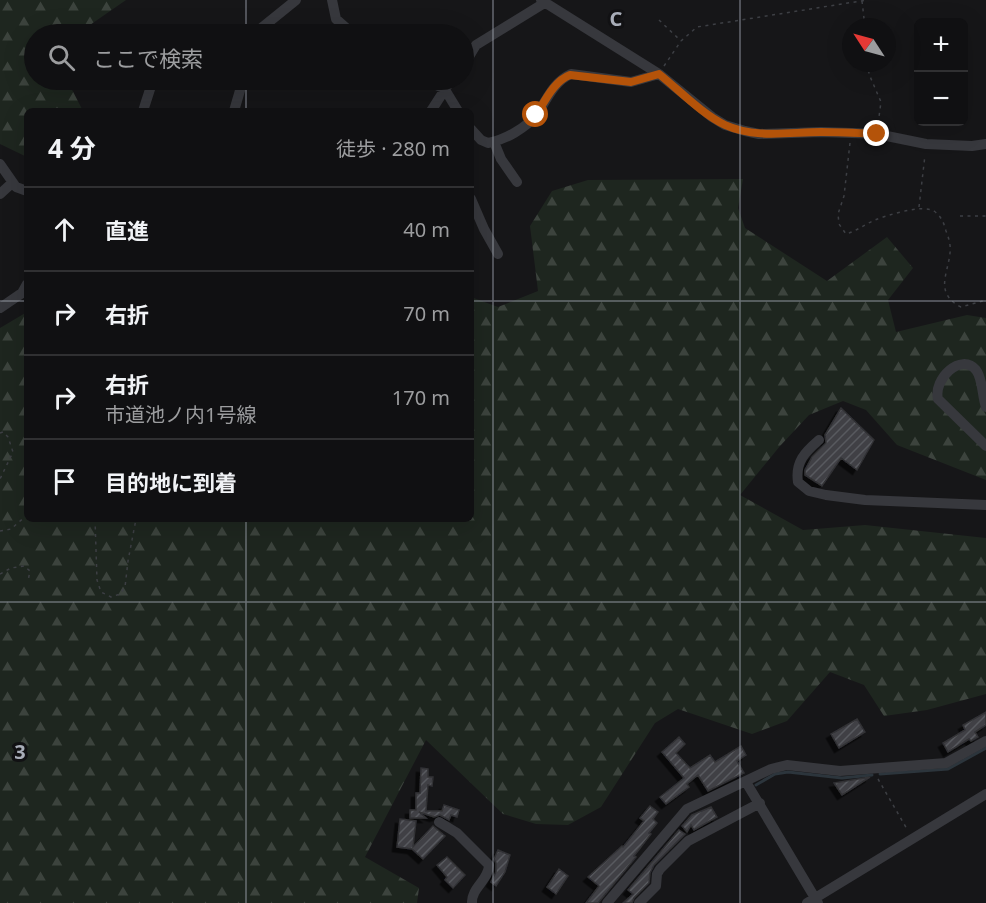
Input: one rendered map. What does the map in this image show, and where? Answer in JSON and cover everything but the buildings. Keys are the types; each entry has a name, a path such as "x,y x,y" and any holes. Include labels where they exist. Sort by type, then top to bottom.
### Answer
{"street":[{"path":"266,24 296,0"},
{"path":"332,0 336,19 342,24"},
{"path":"474,48 543,1 659,74 725,125 759,134 821,132 877,134 926,144 972,146 986,144"},
{"path":"474,132 481,140 488,143 509,135 528,123 564,77 570,75 631,82 659,74"},
{"path":"143,108 149,90"},
{"path":"235,108 240,90"},
{"path":"436,108 445,90"},
{"path":"450,90 458,108"},
{"path":"494,142 501,159 517,182"},
{"path":"0,164 12,183 24,190"},
{"path":"0,194 12,183"},
{"path":"474,206 498,254"},
{"path":"0,308 24,289"},
{"path":"986,407 978,373 974,368 963,364 943,375 937,393 938,399 986,446"},
{"path":"819,440 807,450 800,460 798,482 809,491 865,500 986,505"},
{"path":"612,901 687,809 771,769 787,765 840,771 946,763 986,741"},
{"path":"746,782 760,803 813,901 986,794"},
{"path":"639,903 656,885 660,869 688,841 760,803"},
{"path":"439,822 457,832 489,865 489,872 472,896 472,903"}],"path":[{"path":"862,0 864,18"},
{"path":"659,74 681,41 697,27 867,0"},
{"path":"659,20 681,41"},
{"path":"869,72 881,102 877,134"},
{"path":"852,133 844,196 838,214 843,232 846,234 854,232 876,220 919,208 929,209 939,216 949,238 951,253 944,280 948,296 961,307 986,300"},
{"path":"919,208 926,144"},
{"path":"960,216 986,216"},
{"path":"0,433 3,432 8,437 13,452 0,479"},
{"path":"0,531 11,529 24,518"},
{"path":"95,522 98,580 101,591 111,597 120,594 125,587 135,522"},
{"path":"0,574 11,568 24,566 30,571 28,581"},
{"path":"872,769 912,838"}],"green space":[{"path":"0,0 126,0 91,24 24,24 24,90 72,90 81,108 24,108 24,156 0,144"},
{"path":"743,179 738,208 745,228 827,281 887,237 913,268 888,300 896,332 967,315 986,318 986,480 897,445 866,410 843,401 809,415 740,495 803,530 865,525 986,538 986,694 927,710 884,716 864,685 830,672 787,721 752,734 678,709 655,723 601,807 568,825 536,824 503,814 426,740 365,857 419,888 417,903 0,903 0,328 24,314 24,522 474,522 474,298 498,307 538,291 530,226 552,191 588,180"}],"waterway":[{"path":"880,774 948,769 986,748"},
{"path":"756,785 775,774 788,772 842,778 872,775"}],"route":[{"path":"536,115 564,77 570,75 638,82 659,74 712,117 725,125 745,131 759,134 821,132 877,134"}]}
